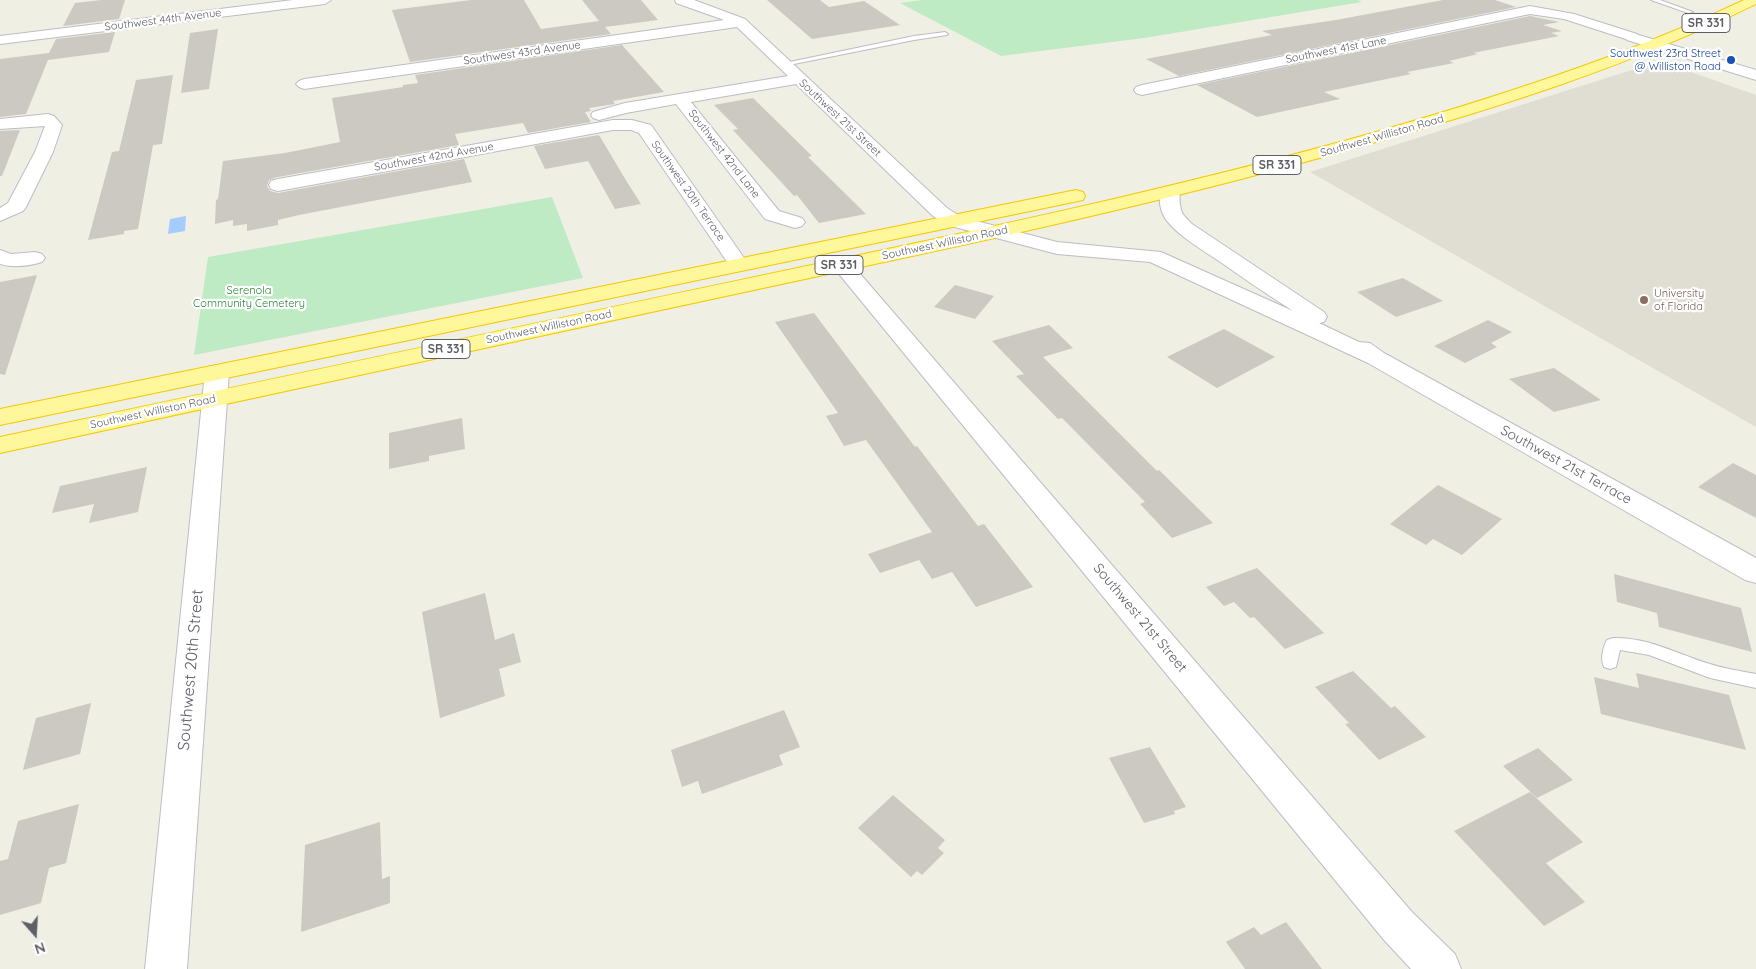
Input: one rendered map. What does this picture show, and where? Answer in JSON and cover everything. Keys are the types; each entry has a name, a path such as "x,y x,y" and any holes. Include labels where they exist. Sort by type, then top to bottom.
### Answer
{"highway":[{"name":"Southwest Williston Road","path":"0,417 216,385 842,265 1000,232 1170,192 1286,163 1426,123 1558,81 1655,36 1754,0"},
{"name":"SR 331","path":"1674,19 1704,6"},
{"path":"1608,46 1632,37"},
{"name":"Southwest Williston Road","path":"0,445 216,385 739,265 1063,199 1204,166"}],"street":[{"name":"Southwest 44th Avenue","path":"0,40 325,0"},
{"path":"687,2 716,0"},
{"name":"Southwest 21st Street","path":"687,2 740,22 940,212 954,221 1000,232"},
{"name":"Southwest 41st Lane","path":"1142,90 1530,10 1545,11 1580,19 1632,37 1655,36 1756,75"},
{"name":"Southwest 43rd Avenue","path":"304,84 740,22"},
{"name":"Southwest 42nd Lane","path":"795,222 772,215 680,99 799,79"},
{"path":"589,129 590,123 597,116 611,111 680,99"},
{"path":"0,124 48,119 54,125 44,152 1,233 7,260 35,258"},
{"name":"Southwest 42nd Avenue","path":"278,185 589,129 613,125 632,125"},
{"name":"Southwest 20th Terrace","path":"632,125 645,128 739,265"},
{"name":"Southwest 21st Terrace","path":"1170,192 1170,207 1174,217 1185,228 1376,358 1756,572"},
{"name":"Southwest 21st Terrace","path":"1000,232 1057,248 1154,256 1376,358"},
{"name":"Southwest 21st Street","path":"842,265 1398,926 1440,969"},
{"name":"Southwest 20th Street","path":"166,969 216,385"}],"lane":[{"path":"1654,0 1690,12"},
{"path":"784,64 914,38 945,34"},
{"path":"1610,662 1613,644 1627,643 1641,645 1711,671 1756,680"}],"shaded area":[{"name":"University of Florida","path":"1660,61 1756,95 1756,427 1310,172"}],"green space":[{"path":"922,0 1358,0 1362,2 1144,38 1001,56 900,3"},
{"name":"Serenola Community Cemetery","path":"552,197 583,278 194,355 208,257"}],"water":[{"path":"186,216 185,231 168,234 170,219"}],"building":[{"path":"125,0 119,19 63,26 75,3"},
{"path":"471,0 524,0 541,29 599,21 582,0 641,0 658,20 605,27 611,34 410,62 392,10"},
{"path":"767,0 820,0 829,7 864,1 900,25 812,39"},
{"path":"1443,0 1495,0 1516,7 1179,76 1146,59 1272,35 1262,31 1336,20"},
{"path":"1530,16 1559,22 1543,25 1562,31 1551,33 1559,36 1473,53 1478,54 1449,61 1454,63 1324,92 1340,99 1257,117 1197,85"},
{"path":"218,29 209,89 181,93 190,33"},
{"path":"115,32 109,52 48,60 26,114 0,117 0,59 49,53 56,39"},
{"path":"622,45 664,92 613,101 615,104 589,108 591,111 585,112 591,122 528,133 523,123 455,134 459,145 278,177 269,180 267,186 270,191 278,193 464,159 472,182 299,215 278,220 278,225 247,231 247,224 233,226 233,220 215,224 216,200 218,199 223,161 285,153 340,142 332,98 418,83 415,75"},
{"path":"173,75 162,144 153,145 138,229 124,231 124,234 88,240 112,152 119,151 136,80"},
{"path":"753,98 812,156 808,157 866,214 819,223 797,195 794,196 733,130 738,129 714,105"},
{"path":"20,130 2,176 0,176 0,131"},
{"path":"599,135 641,204 615,209 588,161 545,169 534,146"},
{"path":"37,275 5,375 0,374 0,282"},
{"path":"1403,278 1443,301 1396,317 1357,292"},
{"path":"955,285 994,296 975,319 934,307"},
{"path":"814,313 915,447 917,446 978,526 984,524 1033,587 976,607 952,572 932,579 919,560 880,573 868,554 932,532 866,440 844,446 826,416 838,413 775,322"},
{"path":"1488,320 1512,332 1491,343 1497,347 1465,363 1434,346"},
{"path":"1049,325 1073,348 1043,357 1157,471 1159,470 1213,523 1172,538 1140,504 1145,502 1062,418 1058,419 1016,376 1024,374 992,341"},
{"path":"1224,329 1275,357 1217,388 1167,357"},
{"path":"1554,368 1601,400 1554,412 1509,379"},
{"path":"462,418 465,449 429,456 429,461 389,469 389,433"},
{"path":"1733,463 1756,475 1756,518 1698,487"},
{"path":"147,467 138,512 89,523 94,504 52,513 60,486"},
{"path":"1438,485 1502,519 1462,555 1433,539 1426,545 1390,524"},
{"path":"1257,568 1324,633 1285,649 1254,617 1250,618 1234,602 1224,606 1206,587"},
{"path":"1614,574 1741,608 1752,652 1659,627 1657,613 1617,602"},
{"path":"485,593 495,640 514,633 521,662 499,669 505,696 440,718 422,612"},
{"path":"1353,671 1391,708 1395,706 1426,737 1379,760 1345,724 1349,723 1315,687"},
{"path":"1636,673 1729,695 1746,750 1601,714 1594,677 1639,688"},
{"path":"91,703 80,754 23,770 36,718"},
{"path":"784,710 800,747 779,755 783,765 702,794 698,781 682,787 671,750"},
{"path":"1150,747 1186,807 1174,811 1175,814 1144,823 1109,758"},
{"path":"1538,748 1573,780 1537,798 1503,766"},
{"path":"1530,792 1583,842 1546,863 1585,902 1544,926 1454,831"},
{"path":"893,795 945,840 938,848 944,853 922,875 917,871 911,877 858,828"},
{"path":"79,804 66,863 49,868 41,903 0,915 0,861 8,859 18,821"},
{"path":"380,822 382,879 390,876 390,903 301,932 305,845"},
{"path":"1286,922 1322,969 1245,969 1226,942 1254,927 1261,935"}],"place":[{"name":"Southwest 23rd Street @ Williston Road","path":"1731,60"},
{"name":"University of Florida","path":"1644,300"}]}
